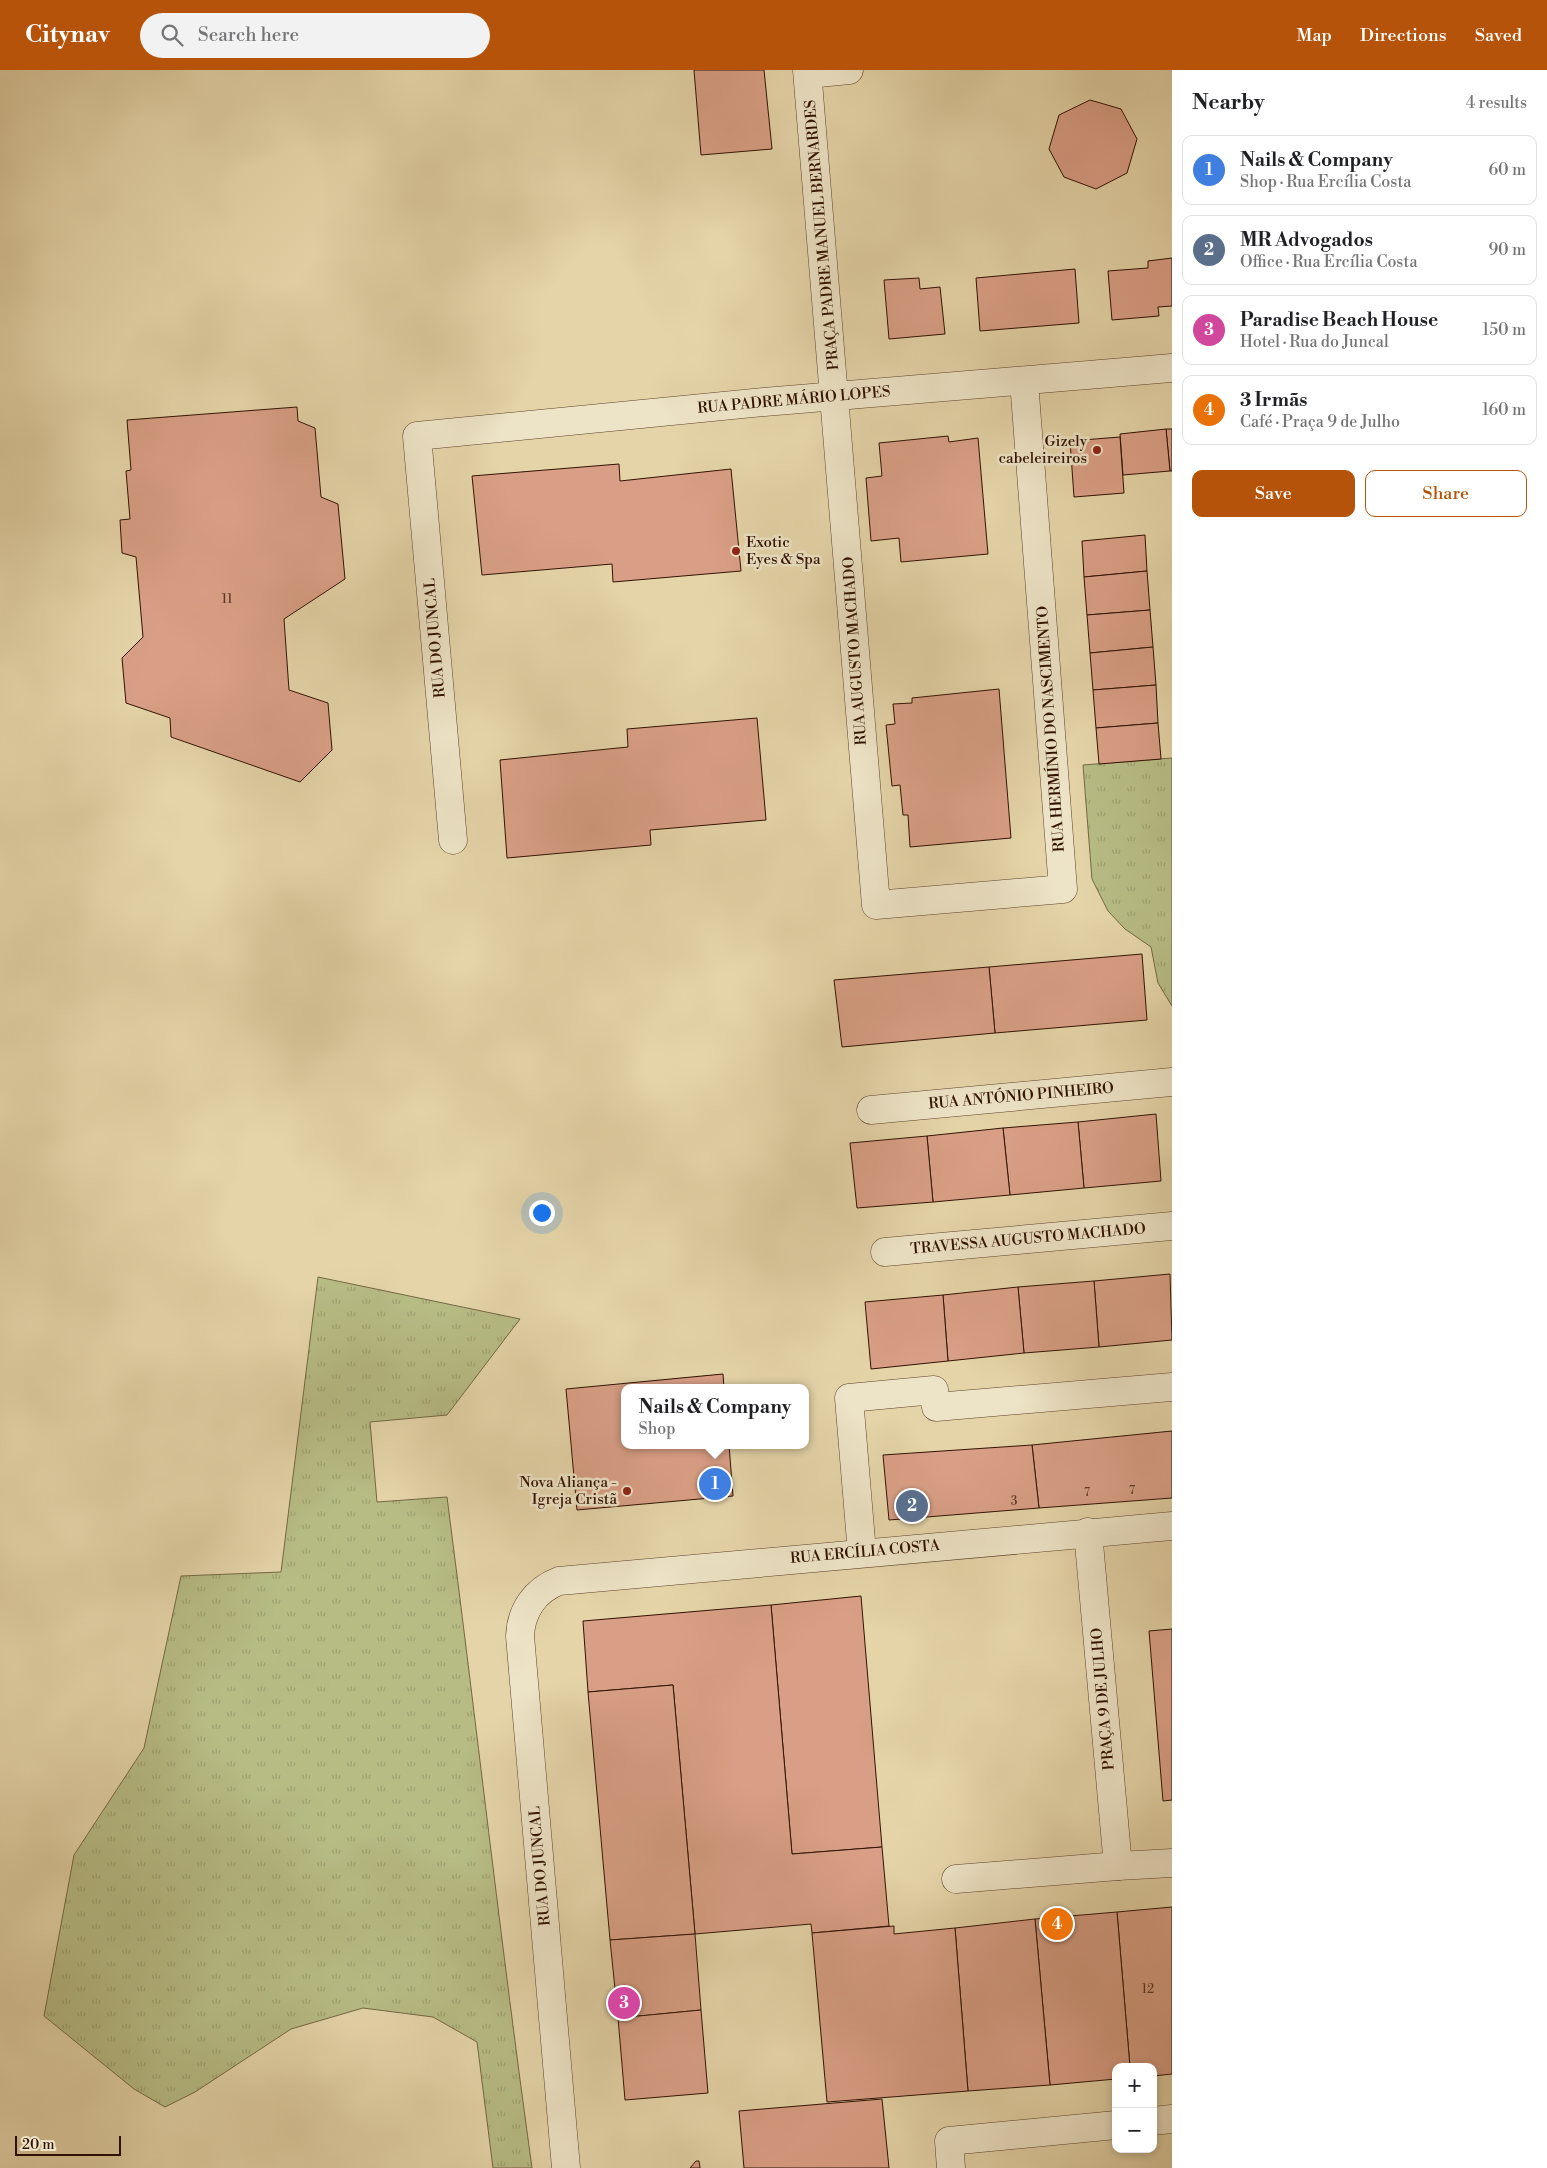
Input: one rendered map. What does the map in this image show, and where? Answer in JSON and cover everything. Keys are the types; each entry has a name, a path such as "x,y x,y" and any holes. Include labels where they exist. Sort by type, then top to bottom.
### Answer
{"street":[{"name":"PRAÇA PADRE MANUEL BERNARDES","path":"836,396 807,72 849,70"},
{"name":"RUA PADRE MÁRIO LOPES","path":"416,436 836,396 1172,368"},
{"name":"RUA HERMÍNIO DO NASCIMENTO","path":"876,905 1063,889 1024,381"},
{"name":"RUA AUGUSTO MACHADO","path":"836,396 876,905"},
{"name":"RUA DO JUNCAL","path":"416,436 453,840"},
{"name":"RUA ANTÓNIO PINHEIRO","path":"871,1110 1172,1082"},
{"name":"TRAVESSA AUGUSTO MACHADO","path":"885,1252 1172,1226"},
{"path":"862,1552 849,1398 934,1390 936,1407 1172,1387"},
{"name":"RUA ERCÍLIA COSTA","path":"559,1580 1172,1526"},
{"name":"PRAÇA 9 DE JULHO","path":"1088,1532 1118,1866"},
{"name":"RUA DO JUNCAL","path":"559,1580 548,1584 530,1604 522,1620 520,1636 566,2168"},
{"path":"956,1880 1172,1863"},
{"path":"1157,2121 1172,2119"},
{"path":"951,2168 949,2141 1112,2125"}],"green space":[{"path":"1172,758 1172,1006 1158,983 1151,947 1125,929 1108,911 1092,879 1083,765"},
{"path":"318,1277 520,1319 447,1415 370,1422 377,1502 447,1497 532,2168 493,2168 477,2042 433,2017 363,2008 291,2029 195,2092 165,2107 134,2089 44,2016 74,1855 144,1748 181,1576 281,1572"}],"building":[{"path":"694,70 764,70 772,149 701,155"},
{"path":"1090,100 1121,109 1137,139 1127,173 1096,189 1064,177 1049,149 1059,115"},
{"path":"1172,258 1172,306 1158,307 1159,316 1112,320 1108,271 1148,268 1148,261"},
{"path":"1075,269 1079,323 980,331 976,278"},
{"path":"919,278 920,289 940,287 945,334 889,339 884,280"},
{"path":"297,407 298,421 315,428 321,497 338,504 345,579 284,619 289,690 328,703 332,750 300,782 171,737 170,718 126,703 122,658 143,637 136,557 122,553 120,520 130,519 126,471 131,470 127,420"},
{"path":"1166,429 1172,429 1172,471 1170,471"},
{"path":"1166,429 1170,471 1123,475 1120,434"},
{"path":"948,436 949,442 978,438 988,554 901,562 899,538 871,541 866,478 882,476 879,443"},
{"path":"1120,437 1124,493 1074,497 1070,441"},
{"path":"619,464 620,481 731,469 741,571 613,582 612,564 482,575 472,476"},
{"path":"1145,535 1147,571 1084,577 1082,541"},
{"path":"1147,571 1150,610 1087,615 1084,577"},
{"path":"1150,610 1153,647 1090,653 1087,615"},
{"path":"1153,647 1156,685 1093,690 1090,653"},
{"path":"1156,685 1158,723 1096,728 1093,690"},
{"path":"999,689 1011,838 910,847 908,815 903,815 900,785 892,786 886,725 895,724 893,704 912,703 912,698"},
{"path":"757,718 766,820 650,830 651,845 507,858 500,760 628,747 627,729"},
{"path":"1158,723 1161,759 1099,764 1096,728"},
{"path":"1142,954 1147,1020 995,1033 989,967"},
{"path":"989,967 995,1033 842,1047 834,980"},
{"path":"1156,1114 1161,1181 1084,1188 1078,1122"},
{"path":"1078,1122 1084,1188 1010,1195 1003,1128"},
{"path":"1003,1128 1010,1195 933,1202 927,1136"},
{"path":"927,1136 933,1202 857,1208 850,1143"},
{"path":"1170,1274 1172,1340 1099,1347 1094,1281"},
{"path":"1094,1281 1099,1347 1024,1353 1018,1287"},
{"path":"1018,1287 1024,1353 948,1361 943,1295"},
{"path":"943,1295 948,1361 871,1369 865,1302"},
{"path":"723,1374 724,1384 621,1384 621,1449 729,1449 733,1496 577,1510 566,1389"},
{"path":"1172,1431 1172,1498 1039,1508 1032,1445"},
{"path":"1032,1445 1039,1508 889,1520 883,1455"},
{"path":"861,1596 882,1847 792,1854 771,1605"},
{"path":"771,1605 792,1854 882,1847 889,1926 812,1933 811,1924 695,1934 673,1685 588,1692 583,1621"},
{"path":"1172,1629 1172,1800 1163,1801 1149,1631"},
{"path":"673,1685 695,1934 610,1940 588,1692"},
{"path":"1172,1907 1172,2074 1157,2076 1157,2063 1130,2063 1117,1912"},
{"path":"1117,1912 1130,2063 1112,2063 1112,2079 1050,2085 1035,1919"},
{"path":"1035,1919 1050,2085 968,2091 955,1928"},
{"path":"894,1926 894,1934 955,1928 968,2091 827,2102 812,1933"},
{"path":"695,1934 701,2010 618,2018 610,1940"},
{"path":"701,2010 708,2093 625,2100 618,2018"},
{"path":"882,2099 889,2168 744,2168 739,2111"},
{"path":"696,2161 699,2161 700,2168 690,2168"}],"place":[{"name":"Gizely cabeleireiros","path":"1097,450"},
{"name":"Exotic Eyes & Spa","path":"736,551"},
{"name":"Nails & Company","path":"715,1484"},
{"name":"Nova Aliança - Igreja Cristã","path":"627,1491"},
{"name":"MR Advogados","path":"912,1506"},
{"name":"3 Irmãs","path":"1057,1924"},
{"name":"Paradise Beach House","path":"624,2003"}]}
